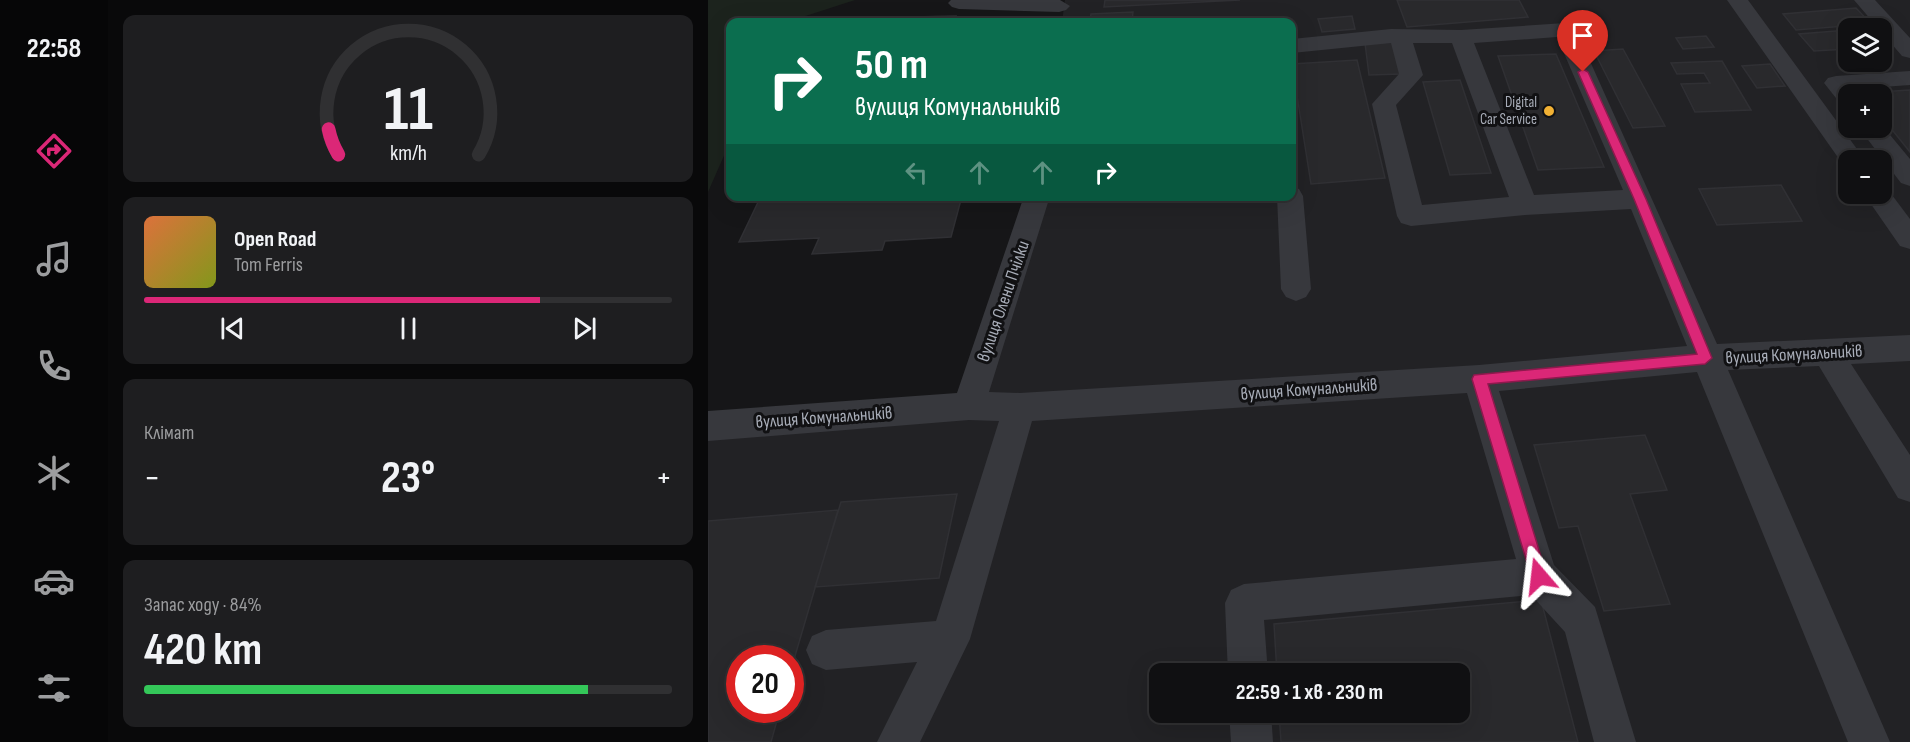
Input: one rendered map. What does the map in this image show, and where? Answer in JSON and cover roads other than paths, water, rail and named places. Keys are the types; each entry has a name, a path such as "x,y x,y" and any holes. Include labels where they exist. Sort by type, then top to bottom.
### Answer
{"street":[{"path":"1737,0 1846,150"},
{"path":"1863,0 1910,51"},
{"path":"963,4 1059,9"},
{"path":"1296,46 1400,36 1461,37 1565,30 1640,199 1705,358 1869,742"},
{"path":"1400,36 1411,75 1384,104 1411,216 1525,205 1640,199"},
{"path":"1461,37 1525,205"},
{"path":"1838,86 1836,83 1910,78"},
{"path":"1879,138 1910,177"},
{"name":"вулиця Олени Пчілки","path":"969,406 993,324 1017,263 1035,201"},
{"path":"1290,201 1296,289"},
{"path":"1884,204 1910,239"},
{"name":"вулиця Комунальників","path":"708,426 969,406 1020,407 1479,379 1705,358 1910,348"},
{"path":"1827,352 1910,486"},
{"path":"1479,379 1539,576 1581,621 1615,742"},
{"path":"898,742 950,639 1020,407"},
{"path":"1247,663 1244,603 1539,576"},
{"path":"826,650 950,639"},
{"path":"1251,723 1252,742"}],"place":[{"name":"Digital Car Service","path":"1549,111"}]}
